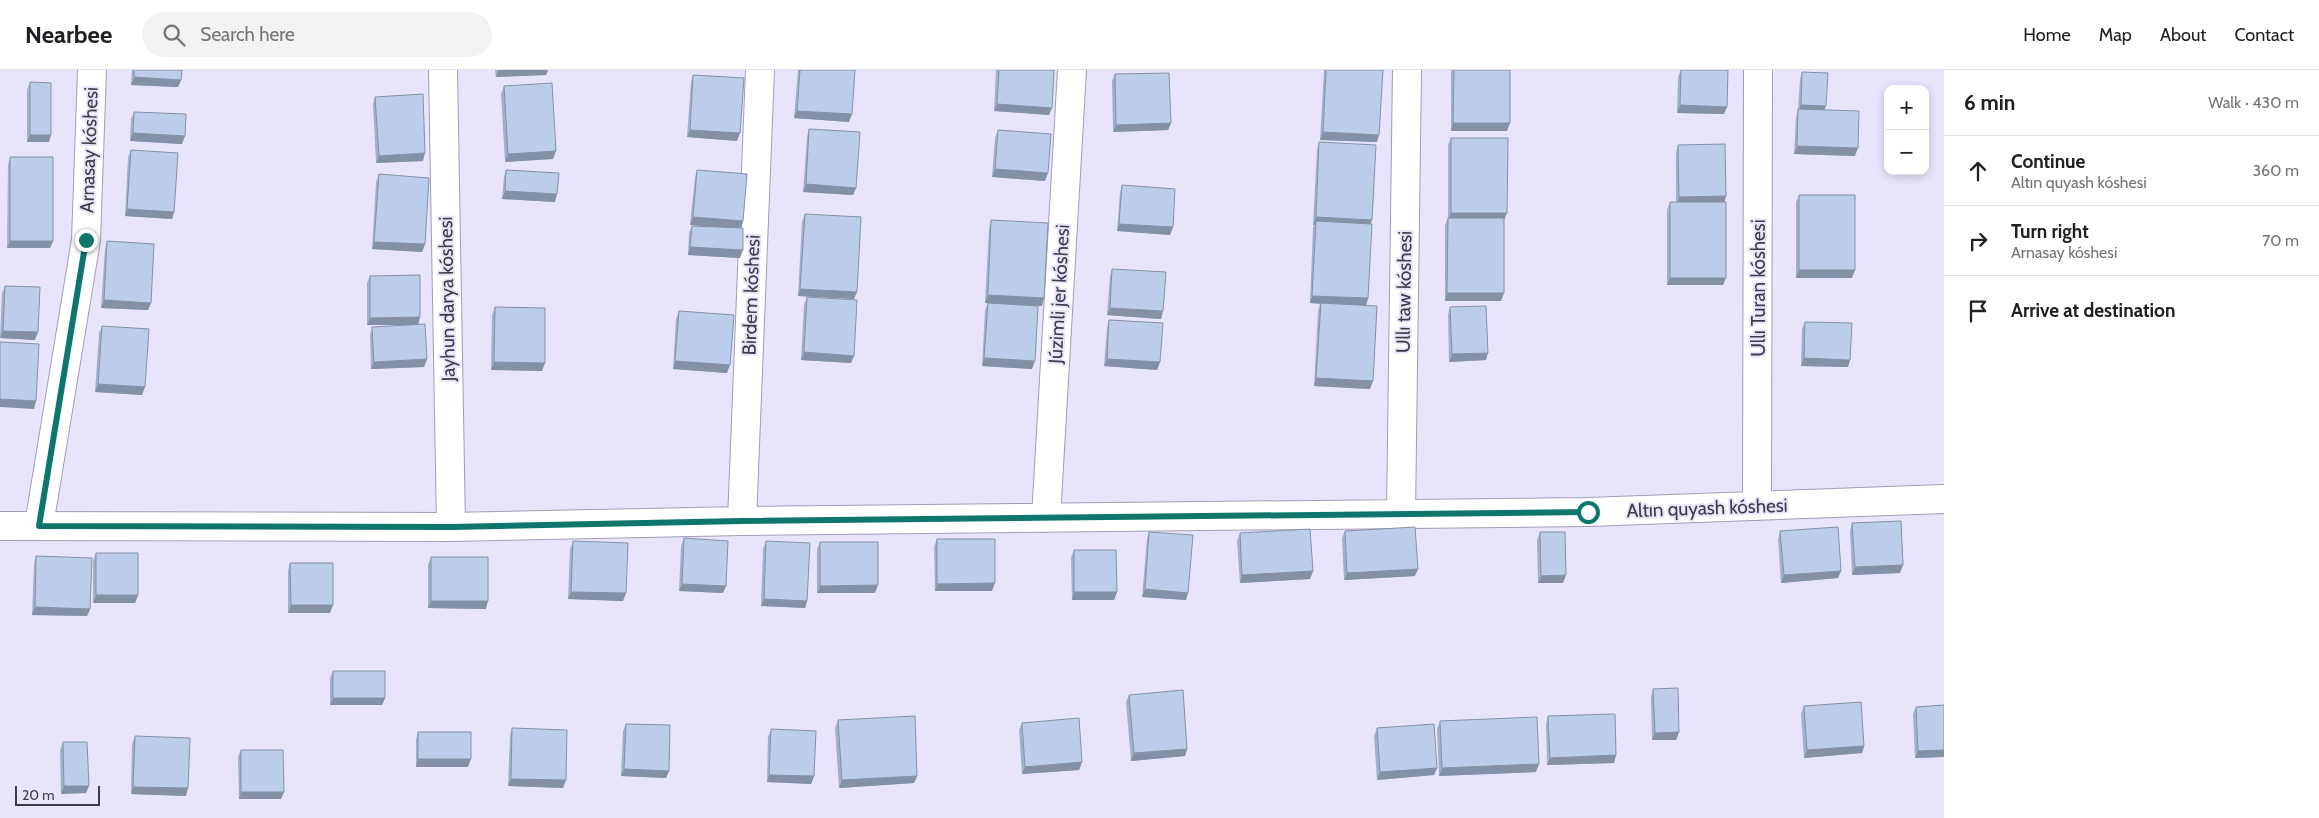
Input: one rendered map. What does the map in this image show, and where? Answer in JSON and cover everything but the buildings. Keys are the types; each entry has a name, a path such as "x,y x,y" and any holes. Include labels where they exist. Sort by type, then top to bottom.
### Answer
{"street":[{"name":"Arnasay kóshesi","path":"39,526 86,240 92,70"},
{"name":"Jayhun darya kóshesi","path":"443,70 451,527"},
{"name":"Birdem kóshesi","path":"742,521 760,70"},
{"name":"Júzimli jer kóshesi","path":"1046,518 1072,70"},
{"name":"Ullı taw kóshesi","path":"1401,514 1407,70"},
{"name":"Ullı Turan kóshesi","path":"1757,506 1758,70"},
{"name":"Altın quyash kóshesi","path":"0,526 451,527 742,521 1588,512 1944,499"}],"route":[{"path":"86,240 39,526 451,527 742,521 1588,512"}]}
